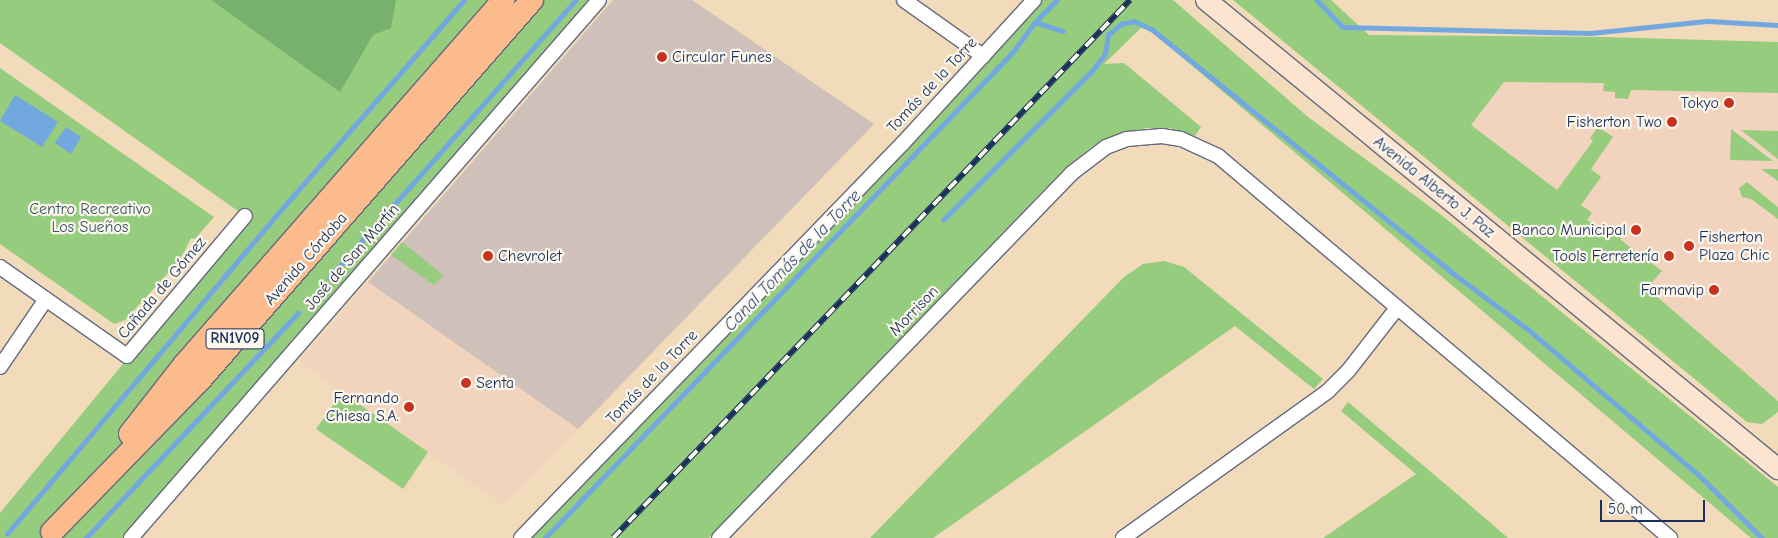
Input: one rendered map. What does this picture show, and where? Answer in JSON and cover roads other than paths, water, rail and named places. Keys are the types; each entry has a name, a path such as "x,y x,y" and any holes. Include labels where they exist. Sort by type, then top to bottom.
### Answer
{"main road":[{"path":"467,42 490,0"},
{"name":"Avenida Córdoba","path":"49,535 184,365 503,0"},
{"name":"Avenida Córdoba","path":"49,535 199,380 532,0"},
{"name":"Avenida Alberto J. Paz","path":"1206,0 1778,469"}],"street":[{"name":"José de San Martín","path":"131,538 599,0"},
{"path":"904,0 983,56"},
{"name":"Tomás de la Torre","path":"521,538 896,150 1034,0"},
{"name":"Morrison","path":"718,538 1072,173 1106,147 1127,140 1152,136 1181,139 1218,156 1670,538"},
{"name":"Cañada de Gómez","path":"0,267 127,356 245,216"},
{"path":"0,367 46,299"},
{"path":"1123,538 1328,391 1348,371 1397,308"}],"water":[{"path":"15,95 58,122 42,147 0,121"},
{"path":"66,127 81,137 71,154 55,143"}],"waterway":[{"path":"7,534 274,218 464,0"},
{"path":"329,278 576,0"},
{"name":"Canal Tomás de la Torre","path":"545,538 1012,53 1035,22 1057,0"},
{"path":"1317,0 1343,27 1591,33 1708,21 1778,25"},
{"path":"943,220 1092,71 1105,54 1108,35 1121,24 1134,21 1153,30 1449,270 1529,330 1699,475 1762,538"},
{"path":"1035,22 1063,31"},
{"path":"86,538 298,313"}],"railway":[{"path":"613,538 1130,0"}],"place":[{"name":"Circular Funes","path":"662,57"},
{"name":"Tokyo","path":"1729,103"},
{"name":"Fisherton Two","path":"1672,122"},
{"name":"Banco Municipal","path":"1636,230"},
{"name":"Fisherton Plaza Chic","path":"1689,246"},
{"name":"Chevrolet","path":"488,256"},
{"name":"Tools Ferretería","path":"1669,256"},
{"name":"Farmavip","path":"1714,290"},
{"name":"Senta","path":"466,383"},
{"name":"Fernando Chiesa S.A.","path":"409,407"}],"park label":[{"name":"Centro Recreativo Los Sueños","path":"90,218"}]}
